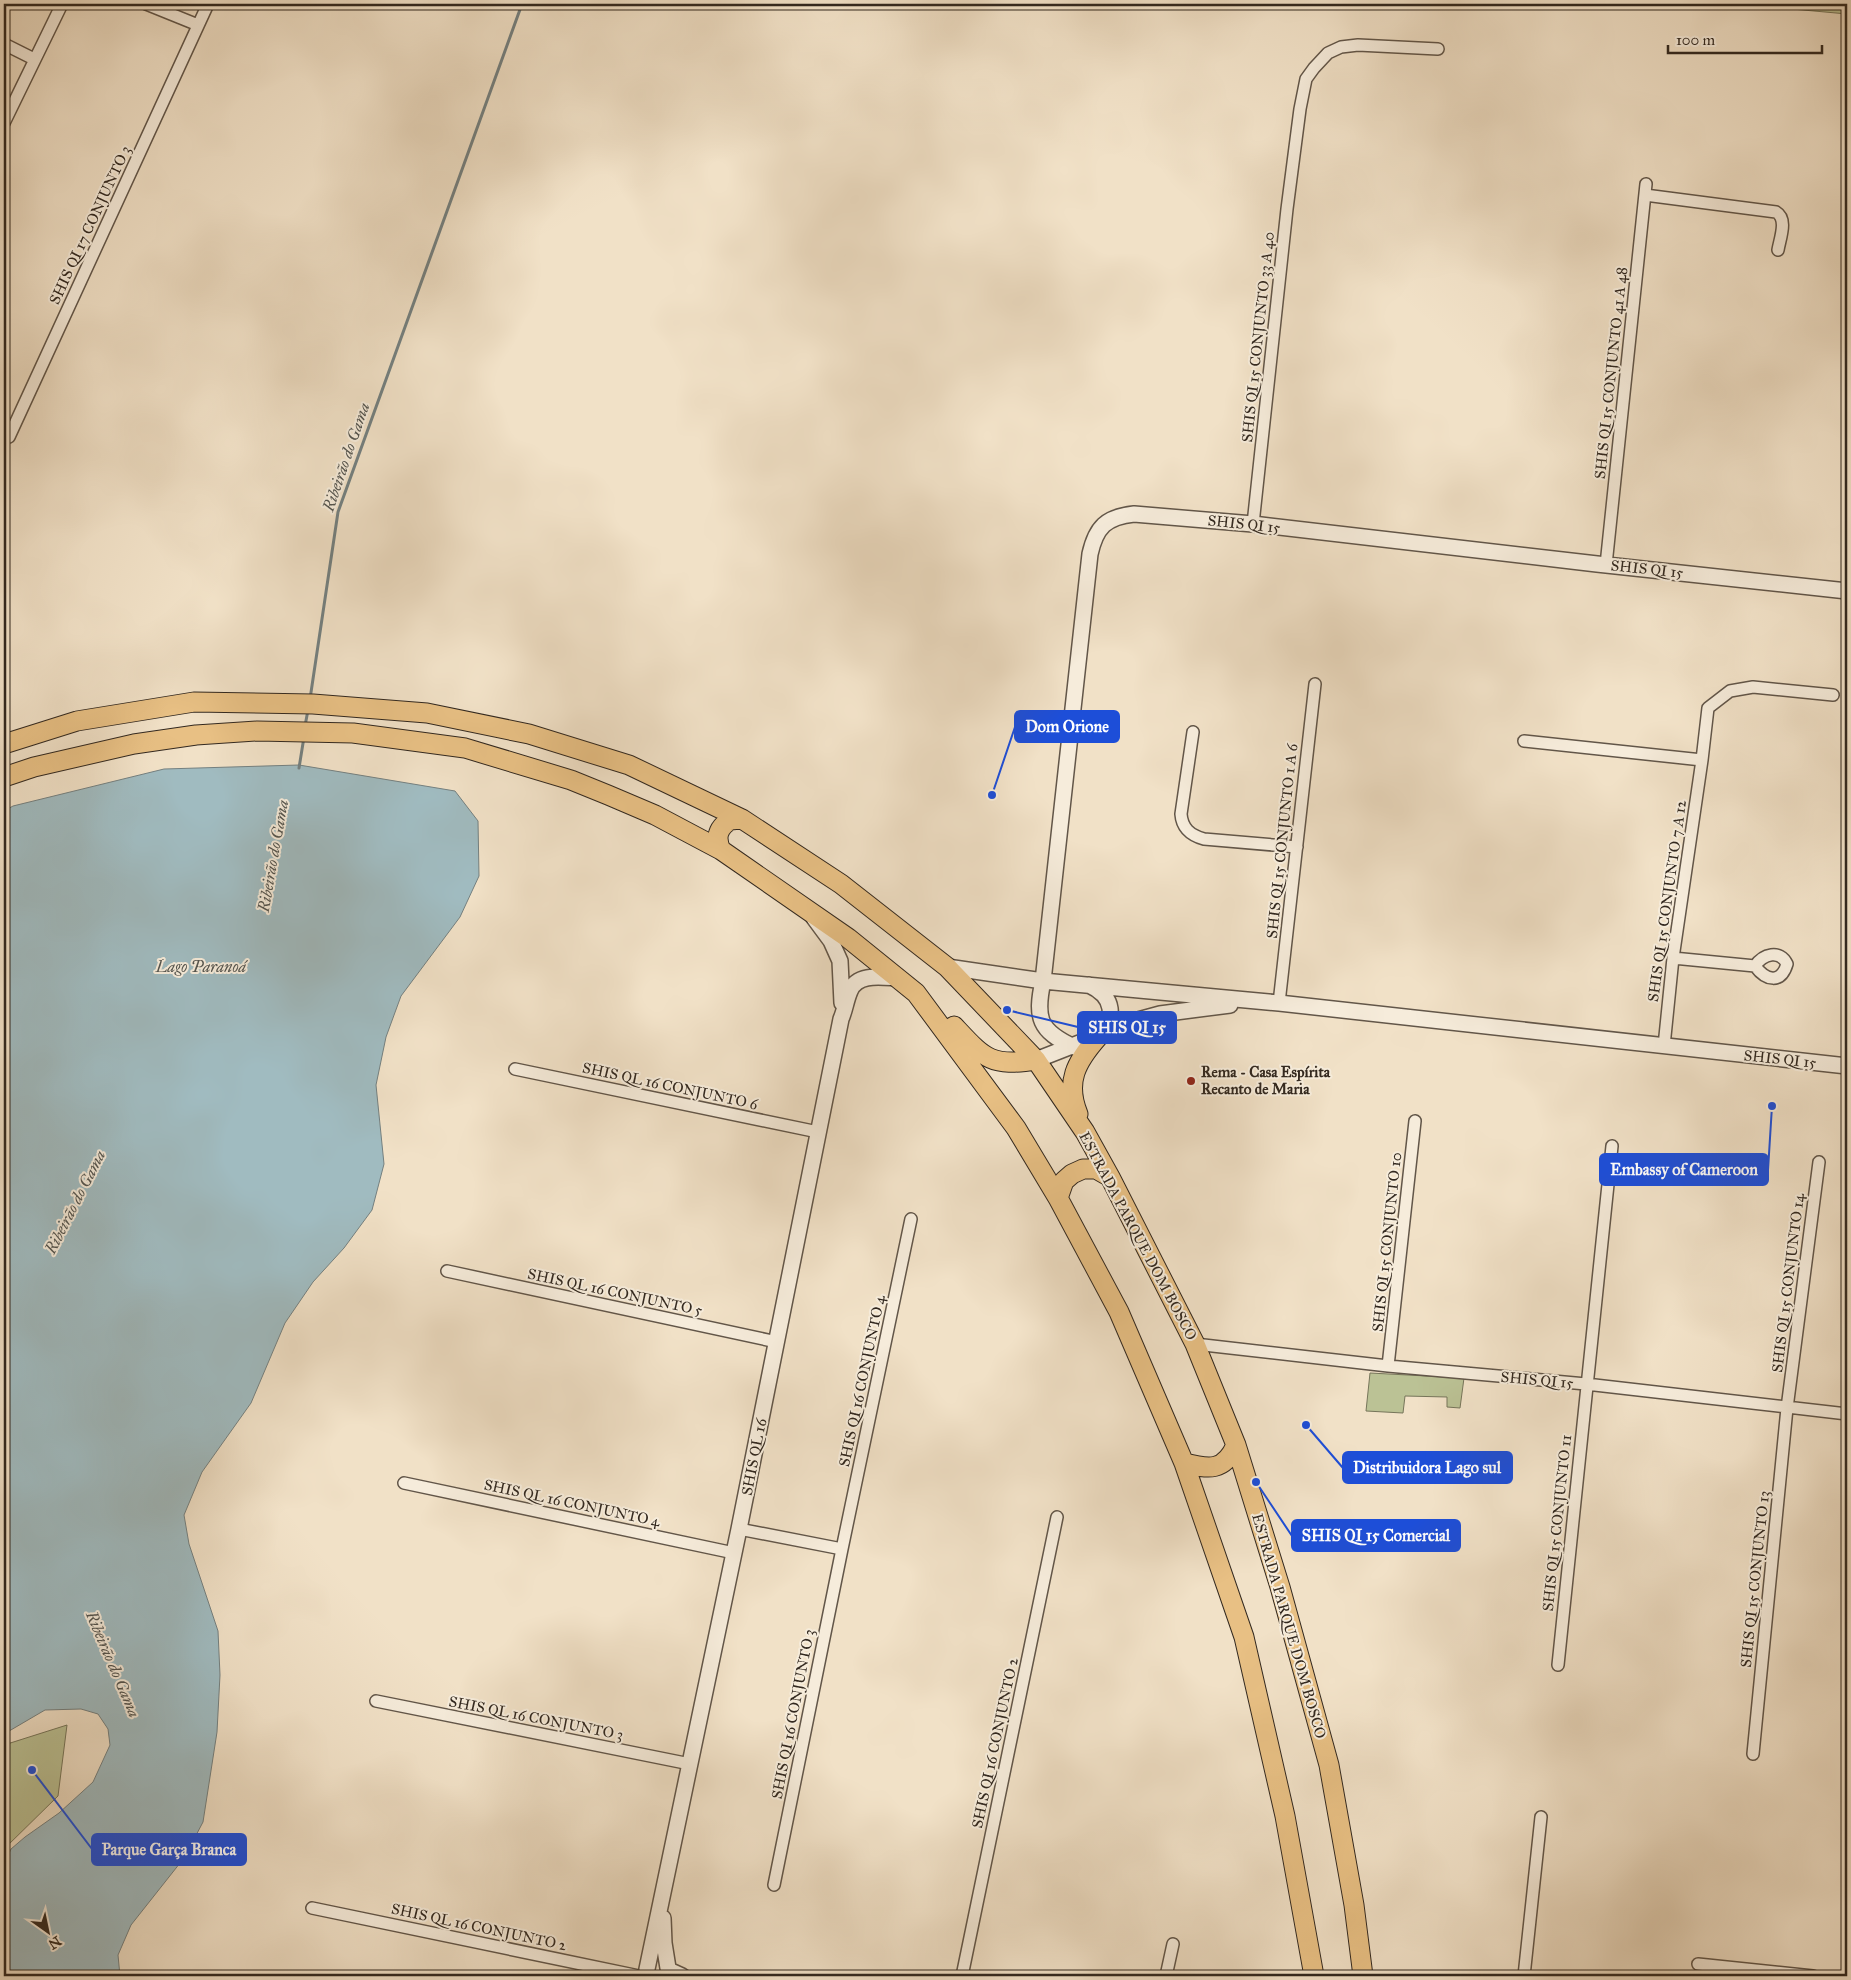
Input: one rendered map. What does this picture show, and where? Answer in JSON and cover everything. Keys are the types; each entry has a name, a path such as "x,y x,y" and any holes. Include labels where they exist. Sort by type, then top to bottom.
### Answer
{"main road":[{"name":"ESTRADA PARQUE DOM BOSCO","path":"4,744 77,721 194,702 279,703 427,713 529,734 629,765 742,820 841,884 947,967 1036,1060 1085,1132 1195,1344 1236,1444 1280,1587 1329,1765 1354,1905 1363,1976"},
{"path":"4,777 134,744 196,735 282,731 353,733 456,747 508,760 571,780 608,795 655,815 721,850 867,952 939,1012 981,1054 990,1059 1015,1063 1036,1060"},
{"path":"721,850 717,843 719,831 730,820 742,820"},
{"path":"916,993 1016,1128 1058,1198 1119,1312 1184,1464 1244,1637 1285,1816 1314,1976"},
{"path":"1085,1132 1074,1104 1071,1090 1073,1078 1083,1055 1098,1037"},
{"path":"1058,1198 1064,1181 1072,1174 1083,1169 1096,1169 1110,1177"},
{"path":"1184,1464 1217,1467 1231,1455 1236,1444"}],"street":[{"path":"4,123 62,4"},
{"path":"146,4 198,25"},
{"name":"SHIS QI 17 CONJUNTO 3","path":"10,437 208,4"},
{"path":"4,44 34,59"},
{"name":"SHIS QI 15 CONJUNTO 33 A 40","path":"1253,524 1287,209 1300,109 1306,79 1328,53 1341,47 1358,45 1438,49"},
{"name":"SHIS QI 15 CONJUNTO 41 A 48","path":"1606,565 1645,189 1776,212 1780,214 1783,221 1778,250"},
{"name":"SHIS QI 15","path":"1043,981 1090,554 1096,534 1110,520 1122,515 1134,514 1253,524 1847,591"},
{"name":"SHIS QI 15 CONJUNTO 1 A 6","path":"1273,1002 1297,848 1316,684"},
{"name":"SHIS QI 15 CONJUNTO 7 A 12","path":"1664,1046 1673,958 1708,708 1730,691 1753,687 1834,695"},
{"path":"1193,732 1181,814 1182,823 1187,830 1194,836 1204,838 1297,848"},
{"path":"1524,741 1702,760"},
{"name":"SHIS QL 16","path":"806,908 831,942 840,961 842,1019"},
{"path":"1673,958 1755,966"},
{"name":"SHIS QI 15","path":"947,967 1043,981 1273,1002 1847,1066"},
{"name":"SHIS QL 16","path":"643,1974 664,1894 842,1019 849,992 857,982 868,978 897,978"},
{"path":"1043,981 1040,1000 1043,1024 1056,1039 1074,1046"},
{"path":"1088,984 1107,1000 1110,1010 1110,1019 1106,1028 1098,1037"},
{"name":"SHIS QI 15","path":"1036,1060 1138,1020 1160,1014 1181,1010 1273,1002"},
{"name":"SHIS QL 16 CONJUNTO 6","path":"515,1069 818,1132"},
{"name":"SHIS QI 15 CONJUNTO 10","path":"1388,1366 1414,1121"},
{"name":"SHIS QI 15 CONJUNTO 11","path":"1558,1665 1612,1146"},
{"name":"SHIS QI 15 CONJUNTO 14","path":"1787,1408 1819,1162"},
{"name":"SHIS QI 16 CONJUNTO 4","path":"842,1550 911,1219"},
{"name":"SHIS QL 16 CONJUNTO 5","path":"447,1272 777,1342"},
{"name":"SHIS QI 15","path":"1195,1344 1388,1366 1586,1384 1847,1414"},
{"path":"1205,1370 1215,1354 1226,1348"},
{"name":"SHIS QI 15 CONJUNTO 13","path":"1753,1754 1787,1408"},
{"name":"SHIS QL 16 CONJUNTO 4","path":"404,1483 734,1553"},
{"name":"SHIS QI 16 CONJUNTO 2","path":"962,1976 1057,1517"},
{"path":"739,1529 842,1550"},
{"name":"SHIS QI 16 CONJUNTO 3","path":"774,1885 842,1550"},
{"name":"SHIS QL 16 CONJUNTO 3","path":"376,1701 690,1764"},
{"path":"1524,1976 1541,1817"},
{"name":"SHIS QL 16","path":"664,1894 663,1933 674,1973"},
{"name":"SHIS QL 16 CONJUNTO 2","path":"312,1908 643,1974"},
{"path":"1166,1976 1172,1944"},
{"path":"1698,1964 1812,1976"},
{"path":"643,1974 658,1965 674,1973"}],"green space":[{"path":"1737,4 1847,4 1847,14"},
{"path":"1370,1373 1464,1378 1460,1408 1447,1407 1447,1397 1405,1396 1403,1413 1366,1411"},
{"path":"67,1725 58,1796 4,1849 4,1745"}],"water":[{"name":"Lago Paranoá","path":"299,765 455,791 478,821 479,876 460,917 401,996 386,1037 376,1085 384,1164 372,1210 344,1248 313,1282 285,1323 251,1403 202,1472 184,1515 189,1544 218,1631 220,1675 217,1732 203,1822 184,1858 131,1925 118,1955 120,1976 4,1976 4,1864 11,1849 59,1813 93,1782 110,1745 108,1729 98,1714 81,1709 45,1710 4,1734 4,811 13,806 164,769"}],"waterway":[{"name":"Ribeirão do Gama","path":"310,699 338,512 522,4"},
{"name":"Ribeirão do Gama","path":"305,726 308,710"},
{"name":"Ribeirão do Gama","path":"299,768 304,737"}],"place":[{"name":"Dom Orione","path":"992,795"},
{"name":"SHIS QI 15","path":"1007,1010"},
{"name":"Rema - Casa Espírita Recanto de Maria","path":"1191,1081"},
{"name":"Embassy of Cameroon","path":"1772,1106"},
{"name":"Distribuidora Lago sul","path":"1306,1425"},
{"name":"SHIS QI 15 Comercial","path":"1256,1482"},
{"name":"Parque Garça Branca","path":"32,1770"}]}
